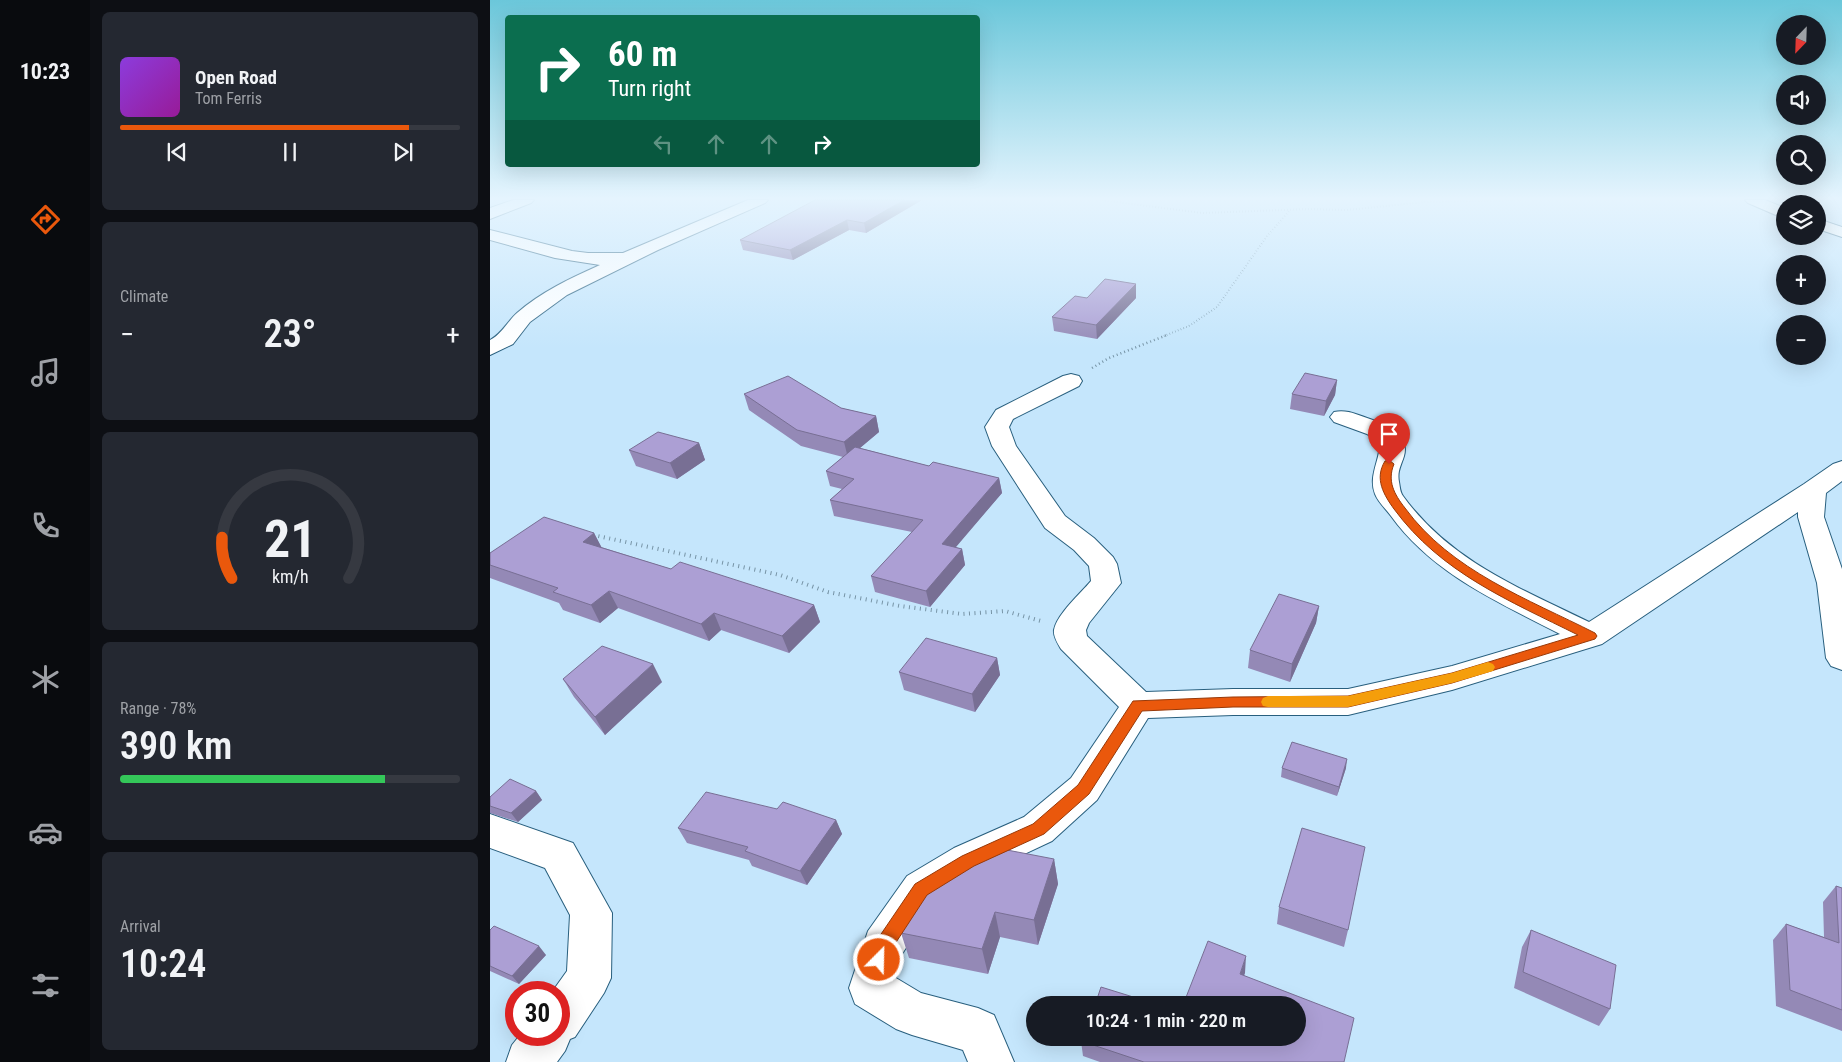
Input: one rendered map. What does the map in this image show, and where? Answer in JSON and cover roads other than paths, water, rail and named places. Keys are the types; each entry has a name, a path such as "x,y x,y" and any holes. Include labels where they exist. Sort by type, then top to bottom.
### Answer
{"street":[{"path":"546,250 587,260 604,261 631,257"},
{"path":"490,348 506,340 523,318 560,291 648,250"},
{"path":"1071,381 1004,415 997,427 1012,460 1055,522 1084,544 1103,564 1106,582 1076,618 1070,630 1072,641 1138,705 1233,702 1348,702 1452,678 1591,636 1842,469"},
{"path":"1342,417 1375,429 1392,440 1392,454 1385,473 1388,494 1412,526 1446,557 1481,581 1591,636"},
{"path":"1813,490 1811,517 1832,583 1842,658"},
{"path":"991,1062 978,1031 912,1013 871,988 883,946 921,890 968,861 1038,829 1084,789 1138,705"},
{"path":"490,831 558,855 591,913 589,978 570,1005"},
{"path":"529,1062 541,1046"}]}
